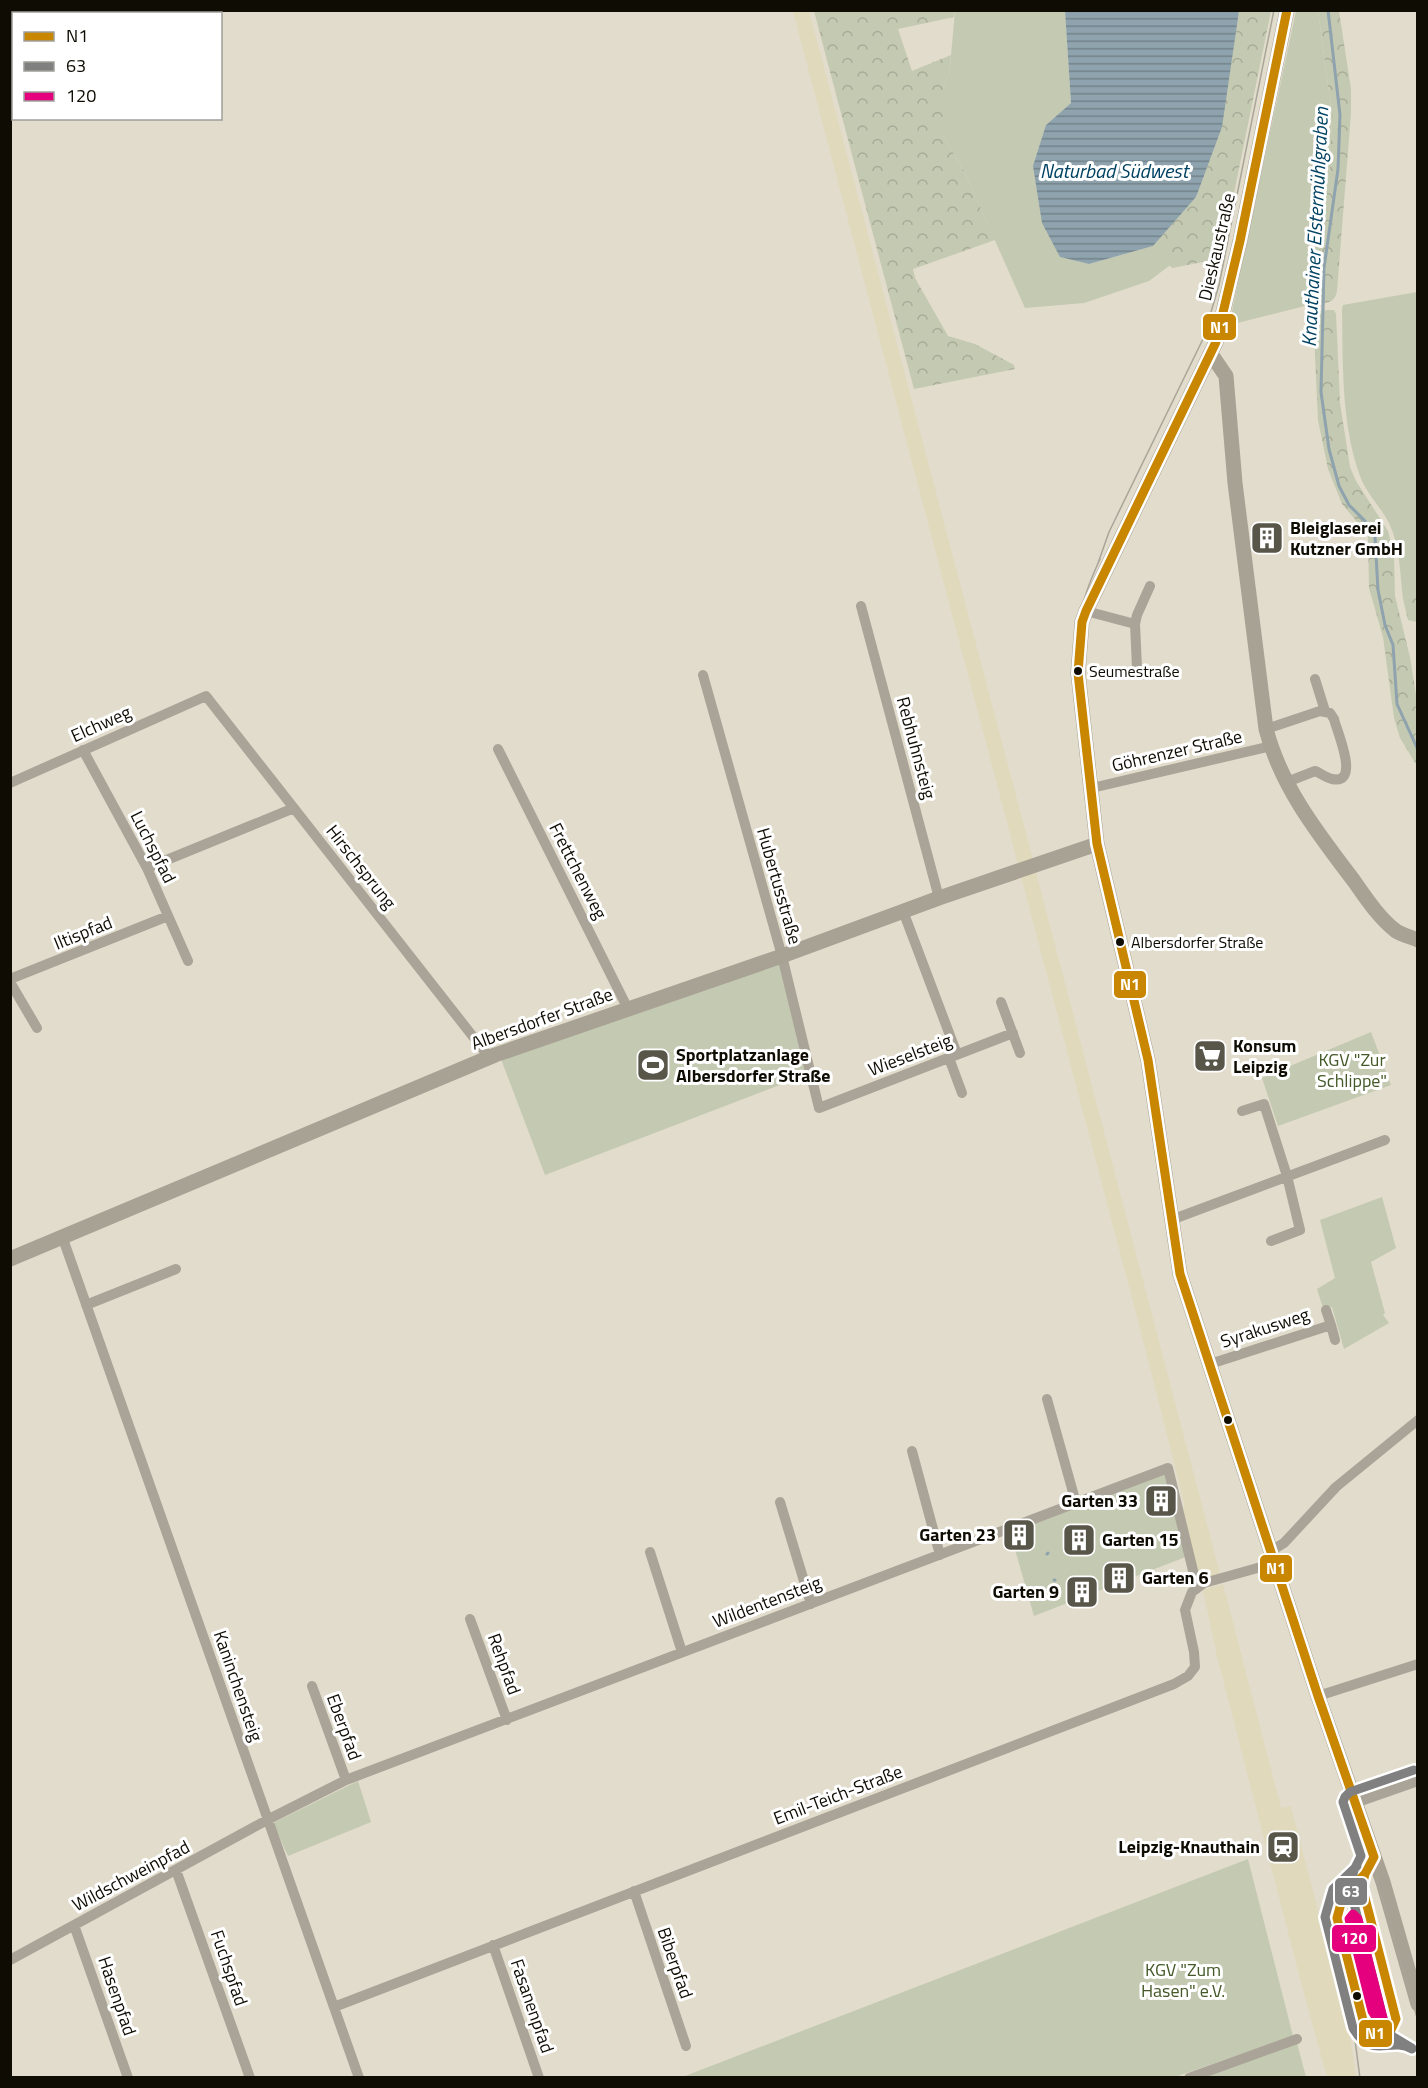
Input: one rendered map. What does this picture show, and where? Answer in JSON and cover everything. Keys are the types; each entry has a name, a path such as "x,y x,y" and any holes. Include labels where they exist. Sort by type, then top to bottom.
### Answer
{"main road":[{"name":"Dieskaustraße","path":"1287,10 1240,241 1216,342 1086,611 1078,674 1097,844 1148,1060 1180,1274 1318,1696 1396,1925 1418,2004"},
{"path":"1211,354 1226,375 1235,483 1270,746 1287,782 1314,828 1373,906 1397,931 1418,940"},
{"name":"Albersdorfer Straße","path":"10,1259 489,1058 1097,844"}],"street":[{"path":"1137,668 1135,624 1150,586"},
{"name":"Rebhuhnsteig","path":"861,606 939,898"},
{"path":"1086,611 1135,624"},
{"name":"Hubertusstraße","path":"703,675 782,956 819,1108"},
{"path":"1315,679 1324,711"},
{"name":"Elchweg","path":"10,783 206,696"},
{"name":"Hirschsprung","path":"206,696 489,1058"},
{"path":"1266,729 1324,711 1330,712 1334,719 1348,765 1347,773 1342,778 1334,780 1315,771 1287,782"},
{"name":"Göhrenzer Straße","path":"1092,789 1270,746"},
{"name":"Frettchenweg","path":"498,749 628,1009"},
{"name":"Luchspfad","path":"83,750 147,868 188,961"},
{"path":"147,868 294,808"},
{"path":"903,911 953,1056 962,1093"},
{"name":"Iltispfad","path":"10,980 168,916"},
{"path":"10,980 37,1028"},
{"path":"1001,1002 1020,1053"},
{"name":"Wieselsteig","path":"819,1108 1013,1033"},
{"path":"1242,1111 1264,1104 1287,1176 1300,1230 1271,1241"},
{"path":"1172,1220 1385,1140"},
{"name":"Kaninchensteig","path":"62,1236 359,2078"},
{"path":"86,1305 176,1269"},
{"name":"Syrakusweg","path":"1326,1310 1335,1341"},
{"name":"Syrakusweg","path":"1210,1364 1330,1325"},
{"path":"1047,1399 1076,1503"},
{"path":"1197,1587 1273,1557 1336,1486 1418,1420"},
{"path":"912,1451 940,1555"},
{"name":"Wildentensteig","path":"267,1820 346,1780 1168,1468 1197,1587"},
{"path":"780,1502 811,1604"},
{"path":"650,1552 682,1652"},
{"name":"Emil-Teich-Straße","path":"334,2007 1174,1684 1188,1676 1195,1667 1185,1610 1192,1592 1197,1587"},
{"name":"Rehpfad","path":"470,1619 507,1720"},
{"path":"1318,1696 1418,1664"},
{"name":"Eberpfad","path":"312,1686 346,1780"},
{"path":"1355,1803 1418,1781"},
{"name":"Wildschweinpfad","path":"10,1960 267,1820"},
{"name":"Fuchspfad","path":"176,1870 250,2078"},
{"name":"Biberpfad","path":"634,1891 686,2046"},
{"name":"Hasenpfad","path":"74,1925 128,2078"},
{"name":"Fasanenpfad","path":"493,1945 539,2078"},
{"path":"1189,2078 1297,2039"}],"shaded area":[{"path":"793,11 809,11 1033,860 1018,864"},
{"path":"1035,869 1220,1574 1200,1579 1182,1510 1185,1506 1141,1332 1021,876"},
{"path":"1223,1584 1281,1808 1291,1806 1349,2029 1356,2077 1327,2077 1303,1990 1217,1656 1203,1590"}],"green space":[{"path":"814,11 955,11 954,17 898,29 912,71 951,55 943,90 943,136 965,173 995,240 913,269 915,278 948,336 975,344 1014,365 1015,369 914,389"},
{"path":"955,11 1065,11 1071,103 1046,125 1060,257 1089,264 1153,246 1196,197 1196,246 1149,281 1084,303 1025,308 965,173 943,136 943,90 950,67"},
{"path":"1239,11 1271,11 1220,262 1203,262 1172,268 1153,246 1196,197"},
{"path":"1296,11 1318,11 1332,115 1330,167 1316,253 1315,299 1313,304 1229,325"},
{"path":"1318,11 1339,11 1351,89 1351,113 1337,291 1332,301 1313,304 1316,253 1330,167 1332,115"},
{"path":"1417,292 1418,594 1403,599 1399,560 1393,532 1360,476 1349,435 1344,393 1342,309 1343,305"},
{"path":"1334,310 1336,314 1340,403 1350,467 1356,481 1388,531 1394,556 1395,596 1410,657 1417,701 1417,766 1400,738 1394,718 1383,637 1369,588 1368,535 1342,504 1328,469 1318,420 1313,312"},
{"path":"1418,594 1417,622 1408,620 1403,599"},
{"name":"Sportplatzanlage Albersdorfer Straße","path":"779,963 806,1075 545,1175 501,1059"},
{"name":"KGV \"Zur Schlippe\"","path":"1371,1032 1391,1085 1278,1126 1262,1078"},
{"path":"1382,1197 1396,1248 1371,1262 1385,1313 1383,1315 1389,1323 1344,1349 1332,1307 1323,1308 1317,1289 1335,1278 1320,1220"},
{"path":"1165,1472 1188,1556 1034,1616 1010,1532"},
{"path":"358,1781 371,1822 288,1856 273,1823"},
{"name":"KGV \"Zum Hasen\" e.V.","path":"1248,1859 1293,2036 1175,2077 680,2078"},
{"path":"1297,2043 1306,2077 1201,2078"}],"water":[{"name":"Naturbad Südwest","path":"1065,11 1239,11 1222,127 1196,197 1153,246 1089,264 1060,257 1042,223 1033,166 1046,125 1071,103"}],"waterway":[{"name":"Knauthainer Elstermühlgraben","path":"1328,10 1340,115 1338,169 1324,268 1321,392 1329,449 1339,486 1349,505 1369,525 1375,537 1378,590 1385,625 1393,645 1397,704 1418,750"}],"tram line":[{"path":"1097,566 1109,532 1203,339 1219,285 1274,10"},
{"path":"1080,645 1084,601 1100,559"},
{"path":"1363,1825 1418,2021"},
{"path":"1360,2078 1353,2025 1326,1921 1332,1897 1358,1866 1366,1842"}],"transit line":[{"name":"N1","path":"1287,10 1240,241 1216,342 1086,611 1082,622 1078,673 1097,844 1148,1060 1180,1274 1318,1696 1374,1857 1365,1874"},
{"name":"63","path":"1412,2048 1392,2036 1384,2022 1350,1888 1354,1870 1361,1856 1343,1802 1350,1792 1414,1770"},
{"name":"63","path":"1357,1866 1333,1889 1325,1917 1353,2028 1360,2038 1374,2046 1396,2045 1412,2049"},
{"name":"N1","path":"1365,1874 1362,1886 1396,2019 1391,2030 1382,2035 1372,2033 1364,2024 1337,1918 1343,1896 1365,1874"},
{"name":"120","path":"1353,1914 1358,1919 1384,2022 1379,2022 1372,2011 1349,1919 1353,1914"}],"place":[{"name":"Bleiglaserei Kutzner GmbH","path":"1267,538"},
{"name":"Seumestraße","path":"1078,671"},
{"name":"Albersdorfer Straße","path":"1120,942"},
{"name":"Konsum Leipzig","path":"1210,1056"},
{"name":"Sportplatzanlage Albersdorfer Straße","path":"653,1065"},
{"name":"Garten 33","path":"1161,1501"},
{"name":"Garten 23","path":"1019,1535"},
{"name":"Garten 15","path":"1079,1540"},
{"name":"Garten 6","path":"1119,1578"},
{"name":"Garten 9","path":"1082,1592"},
{"name":"Leipzig-Knauthain","path":"1283,1847"}]}
